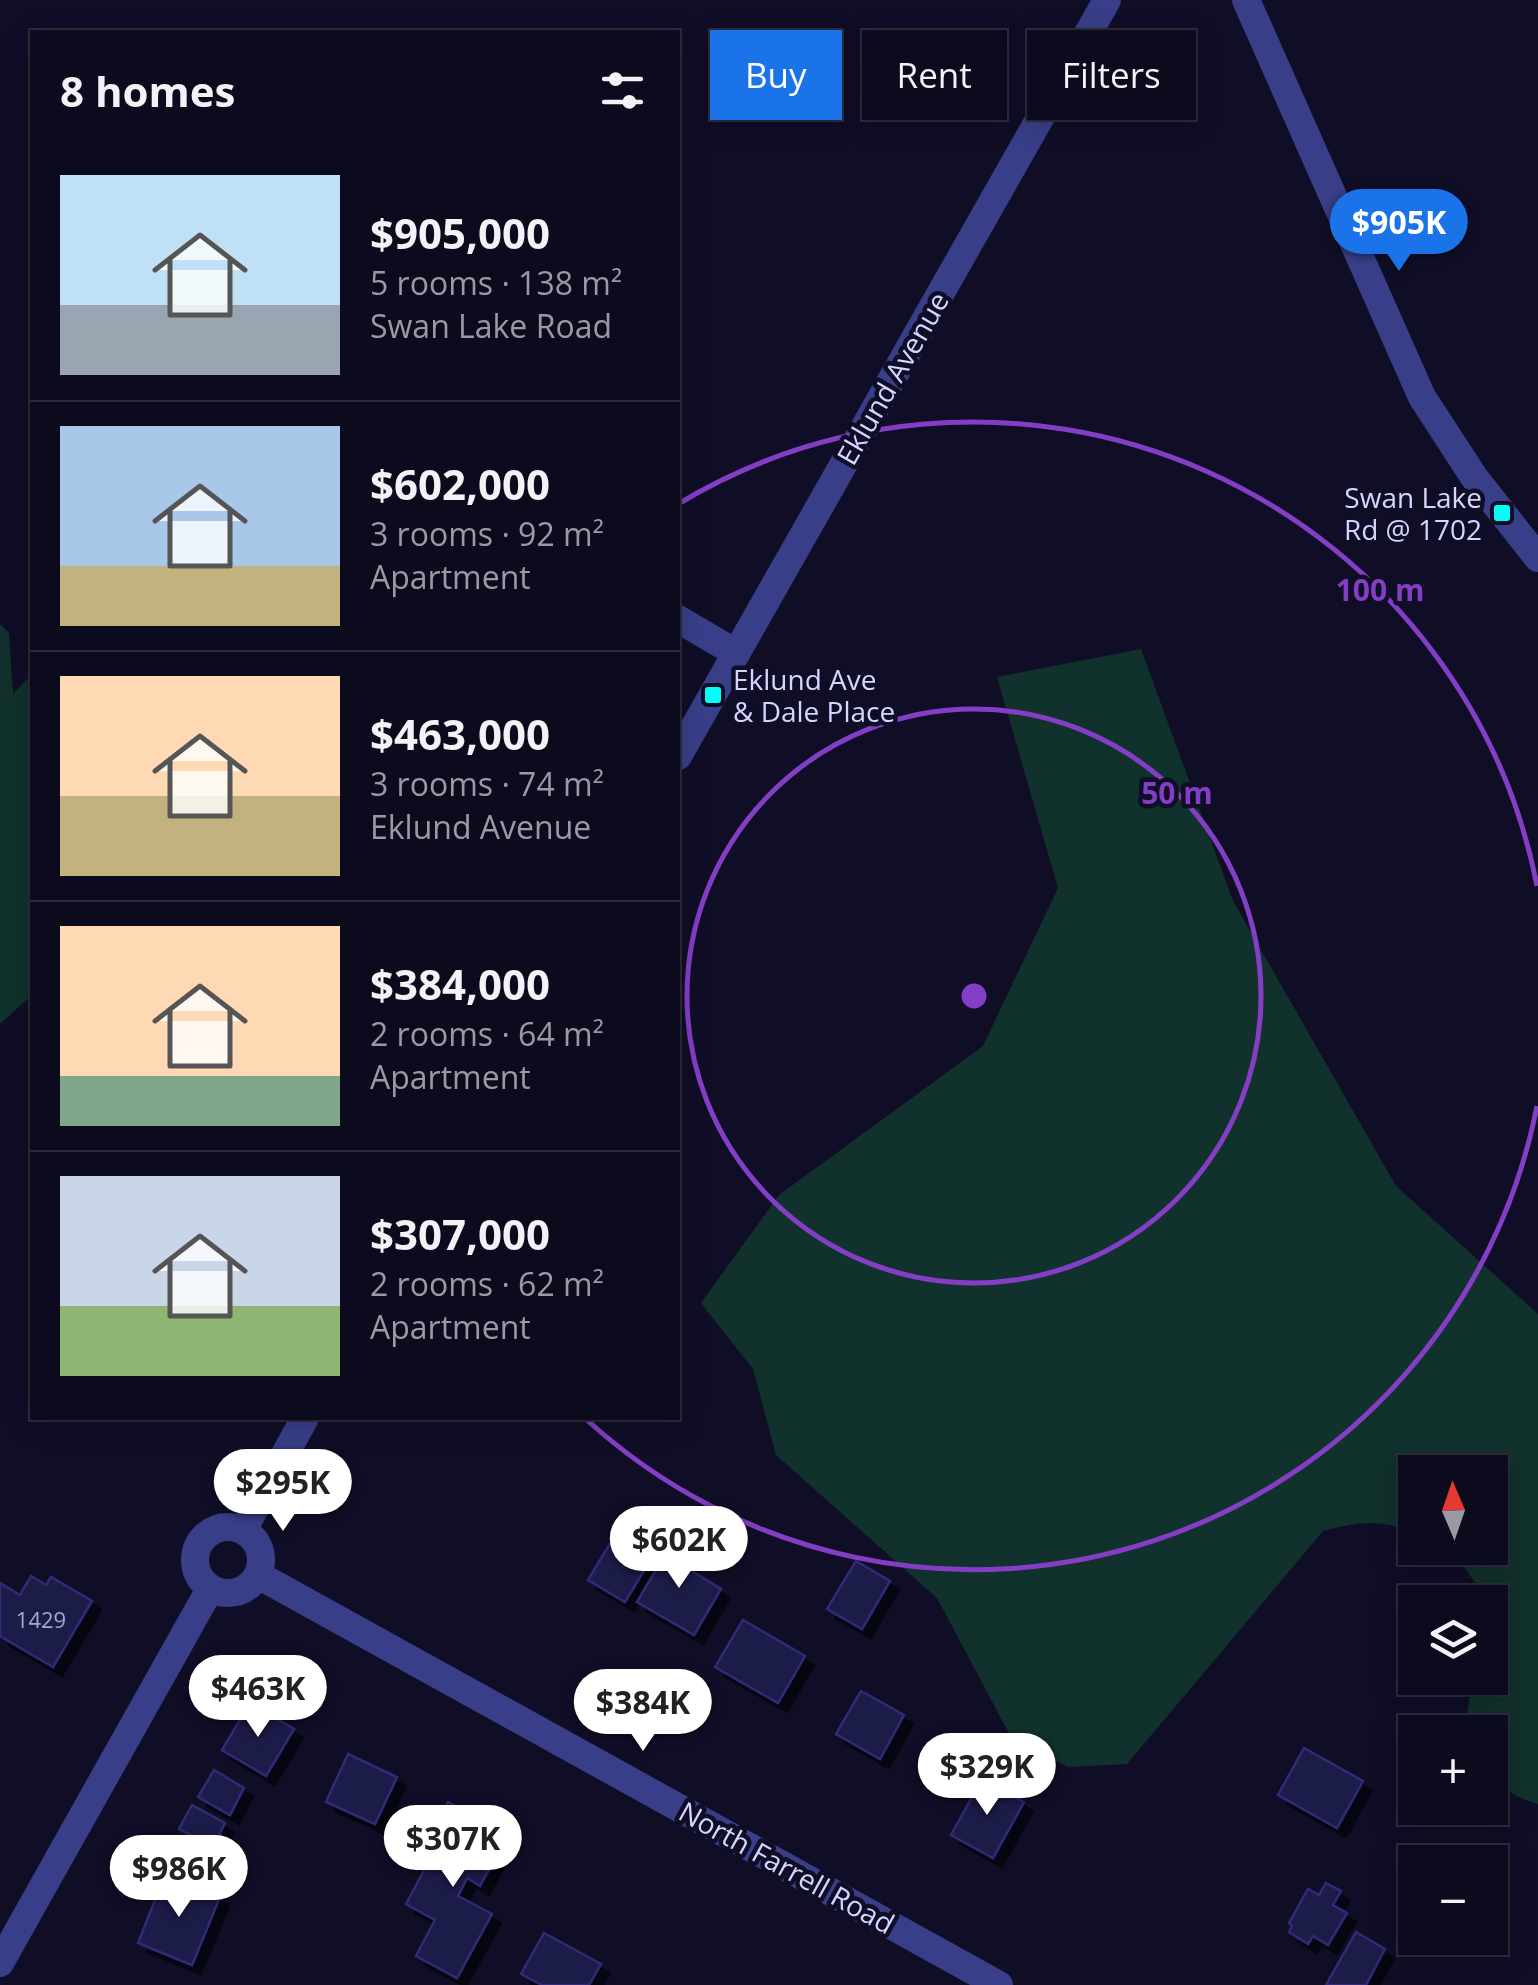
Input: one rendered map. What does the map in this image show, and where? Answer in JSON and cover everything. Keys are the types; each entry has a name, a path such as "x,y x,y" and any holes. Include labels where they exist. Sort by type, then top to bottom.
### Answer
{"street":[{"name":"Eklund Avenue","path":"680,752 1107,0"},
{"path":"1246,0 1422,397 1474,477 1538,558"},
{"path":"680,620 736,652"},
{"path":"243,1530 304,1420"},
{"path":"227,1526 243,1530 256,1540 261,1558 258,1575 244,1589 226,1593 210,1589 198,1574 194,1558 199,1542 211,1530 227,1526"},
{"name":"North Farrell Road","path":"258,1575 999,1985"},
{"path":"0,1963 210,1589"}],"green space":[{"path":"0,624 9,633 13,694 30,676 30,997 0,1024"},
{"path":"1141,649 1233,901 1396,1186 1538,1314 1538,1804 1508,1790 1508,1715 1467,1715 1470,1695 1508,1695 1508,1585 1477,1585 1462,1565 1508,1565 1508,1455 1398,1455 1398,1527 1369,1523 1323,1531 1127,1764 1068,1767 1012,1739 937,1598 776,1455 753,1369 701,1303 779,1195 983,1046 1058,888 997,677"}],"building":[{"path":"623,1522 660,1544 625,1602 588,1580"},
{"path":"673,1541 695,1554 687,1568 721,1589 694,1635 637,1602"},
{"path":"856,1561 890,1581 862,1629 827,1609"},
{"path":"31,1576 46,1585 51,1577 92,1601 53,1667 0,1636 0,1583 20,1595"},
{"path":"743,1620 805,1656 778,1703 715,1667"},
{"path":"861,1691 904,1715 880,1759 836,1734"},
{"path":"250,1703 294,1729 266,1776 222,1750"},
{"path":"1304,1748 1363,1781 1337,1828 1278,1795"},
{"path":"348,1754 397,1777 375,1824 326,1802"},
{"path":"214,1770 244,1788 230,1815 198,1797"},
{"path":"982,1779 1024,1802 993,1858 951,1835"},
{"path":"448,1802 486,1822 478,1837 500,1849 480,1886 467,1878 458,1896 492,1914 457,1978 416,1956 435,1920 406,1904 441,1839 431,1833"},
{"path":"192,1805 225,1823 213,1847 179,1829"},
{"path":"165,1875 220,1897 192,1965 138,1943"},
{"path":"1326,1883 1341,1891 1333,1905 1347,1913 1328,1945 1313,1936 1308,1944 1289,1932 1289,1923 1308,1889 1319,1895"},
{"path":"1356,1932 1385,1949 1366,1985 1326,1985"},
{"path":"544,1933 601,1964 589,1985 542,1985 521,1974"}],"place":[{"name":"Swan Lake Rd @ 1702","path":"1502,513"},
{"name":"Eklund Ave & Dale Place","path":"713,695"}]}
